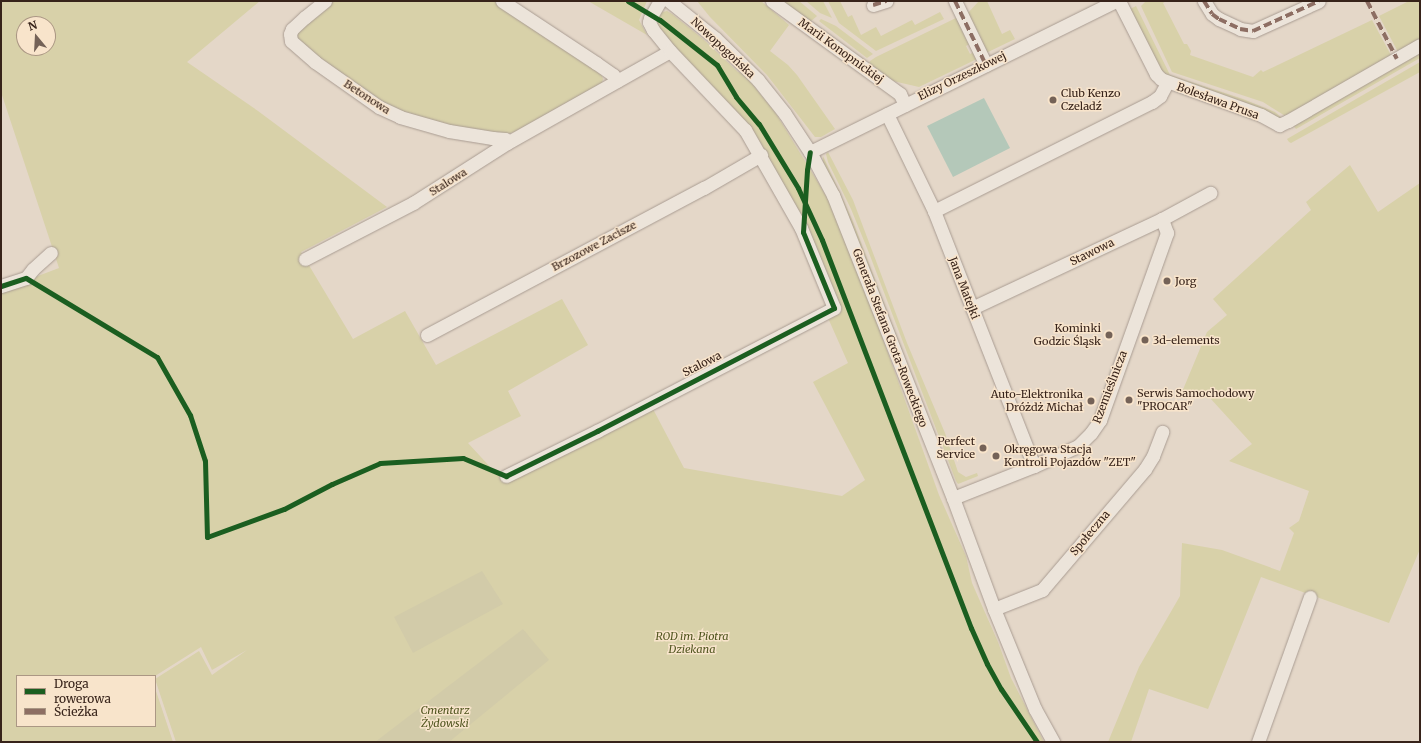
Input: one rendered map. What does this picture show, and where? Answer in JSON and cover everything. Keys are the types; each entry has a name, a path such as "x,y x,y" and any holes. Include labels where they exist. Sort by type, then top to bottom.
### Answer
{"street":[{"name":"Betonowa","path":"325,1 290,31 291,41 310,58 379,107 400,117 426,126 505,139 507,143"},
{"path":"502,1 596,62 613,75 617,81"},
{"path":"660,1 649,22 653,30 670,51 745,130 760,155"},
{"name":"Nowopogońska","path":"669,1 715,38 758,80"},
{"name":"Marii Konopnickiej","path":"772,1 900,94 905,105"},
{"path":"873,5 886,1"},
{"path":"955,1 986,65"},
{"name":"Elizy Orzeszkowej","path":"810,152 1115,1"},
{"path":"1119,1 1156,74 1168,83"},
{"path":"1204,1 1212,14 1219,19 1240,29 1253,32 1319,1"},
{"name":"Bolesława Prusa","path":"934,211 1152,102 1160,96 1168,83 1261,115 1278,125 1288,121 1420,45"},
{"name":"Stalowa","path":"305,259 413,203 486,158 507,143 670,51"},
{"name":"Generała Stefana Grota-Roweckiego","path":"758,80 785,114 810,152 833,195 953,498 994,609 1033,703 1053,742"},
{"name":"Jana Matejki","path":"886,114 934,211 1034,466"},
{"path":"481,136 480,144 486,158"},
{"name":"Stalowa","path":"506,476 597,431 834,308 803,232 760,155"},
{"name":"Brzozowe Zacisze","path":"427,335 704,188 760,155"},
{"name":"Stawowa","path":"972,308 1162,219 1210,193"},
{"name":"Rzemieślnicza","path":"953,498 1034,466 1078,446 1091,434 1100,420 1167,233 1162,219"},
{"path":"1,286 26,278 33,269 51,253"},
{"name":"Społeczna","path":"994,609 1042,590 1145,469 1153,456 1162,432"},
{"path":"1258,742 1310,597"}],"green space":[{"name":"ROD im. Piotra Dziekana","path":"1,1 260,1 187,62 258,111 387,207 301,252 353,339 405,311 436,365 562,299 588,345 508,391 521,416 468,443 492,469 518,478 653,409 684,468 842,496 865,480 813,382 848,363 828,318 841,312 823,265 778,180 660,32 656,21 658,13 667,11 672,14 703,39 738,72 744,74 775,112 830,202 879,328 939,495 966,556 972,583 998,642 1011,678 1044,742 176,742 156,678 199,651 212,675 247,650 212,670 201,647 156,675 16,675 16,727 156,727 156,691 173,742 1,742 1,290 59,268 1,92"},
{"path":"334,1 493,1 514,12 601,73 603,79 602,83 515,132 505,134 450,126 394,110 299,43 296,36 298,31"},
{"path":"588,1 647,1 639,20 647,35"},
{"path":"697,1 761,1 789,25 770,51 788,65 797,75 835,129 821,137 815,137 767,75 710,17"},
{"path":"786,1 799,1 817,16 810,22 784,4"},
{"path":"806,1 823,1 832,18 820,13"},
{"path":"828,1 840,1 848,17 852,15 861,35 876,27 881,36 912,20 915,25 940,12 944,19 876,51 839,23"},
{"path":"979,1 987,1 1002,34 1010,30 1015,39 986,53 967,14"},
{"path":"1146,1 1166,1 1163,3 1184,44 1187,44 1191,51 1190,55 1253,77 1261,70 1263,72 1372,20 1392,57 1287,117 1263,102 1172,72 1141,6"},
{"path":"1409,1 1420,1 1420,39 1398,52 1379,16"},
{"path":"1136,6 1170,75 1243,99 1275,112 1283,119 1279,119 1162,74 1130,9"},
{"path":"958,17 971,43 966,46 970,54 976,51 979,58 919,87 893,81 867,67 870,61 876,57"},
{"path":"821,19 836,26 873,54 867,58 819,21"},
{"path":"1420,50 1420,58 1296,129 1292,124"},
{"path":"1420,62 1420,72 1291,143 1287,139"},
{"path":"828,152 853,200 907,343 945,433 958,472 966,477 977,473 978,476 958,484 956,481 869,253 851,209 828,162 826,154"},
{"path":"823,156 852,219 953,484 848,215 823,162"},
{"path":"1350,165 1378,212 1420,183 1420,549 1389,623 1261,577 1208,709 1149,689 1131,742 1108,742 1139,667 1180,596 1182,543 1222,550 1280,571 1294,533 1289,528 1299,521 1309,491 1229,461 1252,444 1210,398 1182,392 1207,332 1227,315 1213,299 1311,210 1306,202"},
{"path":"482,571 503,604 413,653 394,617"},
{"name":"Cmentarz Żydowski","path":"523,629 549,660 449,742 375,742"}],"shaded area":[{"path":"984,98 1010,148 953,177 927,126"}],"marked path":[{"path":"873,5 886,1"},
{"path":"955,1 986,65"},
{"path":"1204,1 1212,14 1219,19 1240,29 1253,31 1319,1"},
{"path":"1367,1 1397,59"}],"cycle path":[{"path":"628,1 660,20 717,65 736,97 759,124 798,188 822,240 971,628 987,664 1001,689 1037,742"},
{"path":"1,286 26,278 157,357 190,415 205,461 207,537 284,509 332,484 380,463 463,458 506,476 597,431 834,308 803,232 807,170 810,152"}],"place":[{"name":"Club Kenzo Czeladź","path":"1053,100"},
{"name":"Jorg","path":"1167,281"},
{"name":"Kominki Godzic Śląsk","path":"1109,335"},
{"name":"3d-elements","path":"1145,340"},
{"name":"Serwis Samochodowy \"PROCAR\"","path":"1129,400"},
{"name":"Auto-Elektronika Dróżdż Michał","path":"1091,401"},
{"name":"Perfect Service","path":"983,448"},
{"name":"Okręgowa Stacja Kontroli Pojazdów \"ZET\"","path":"996,456"}]}
